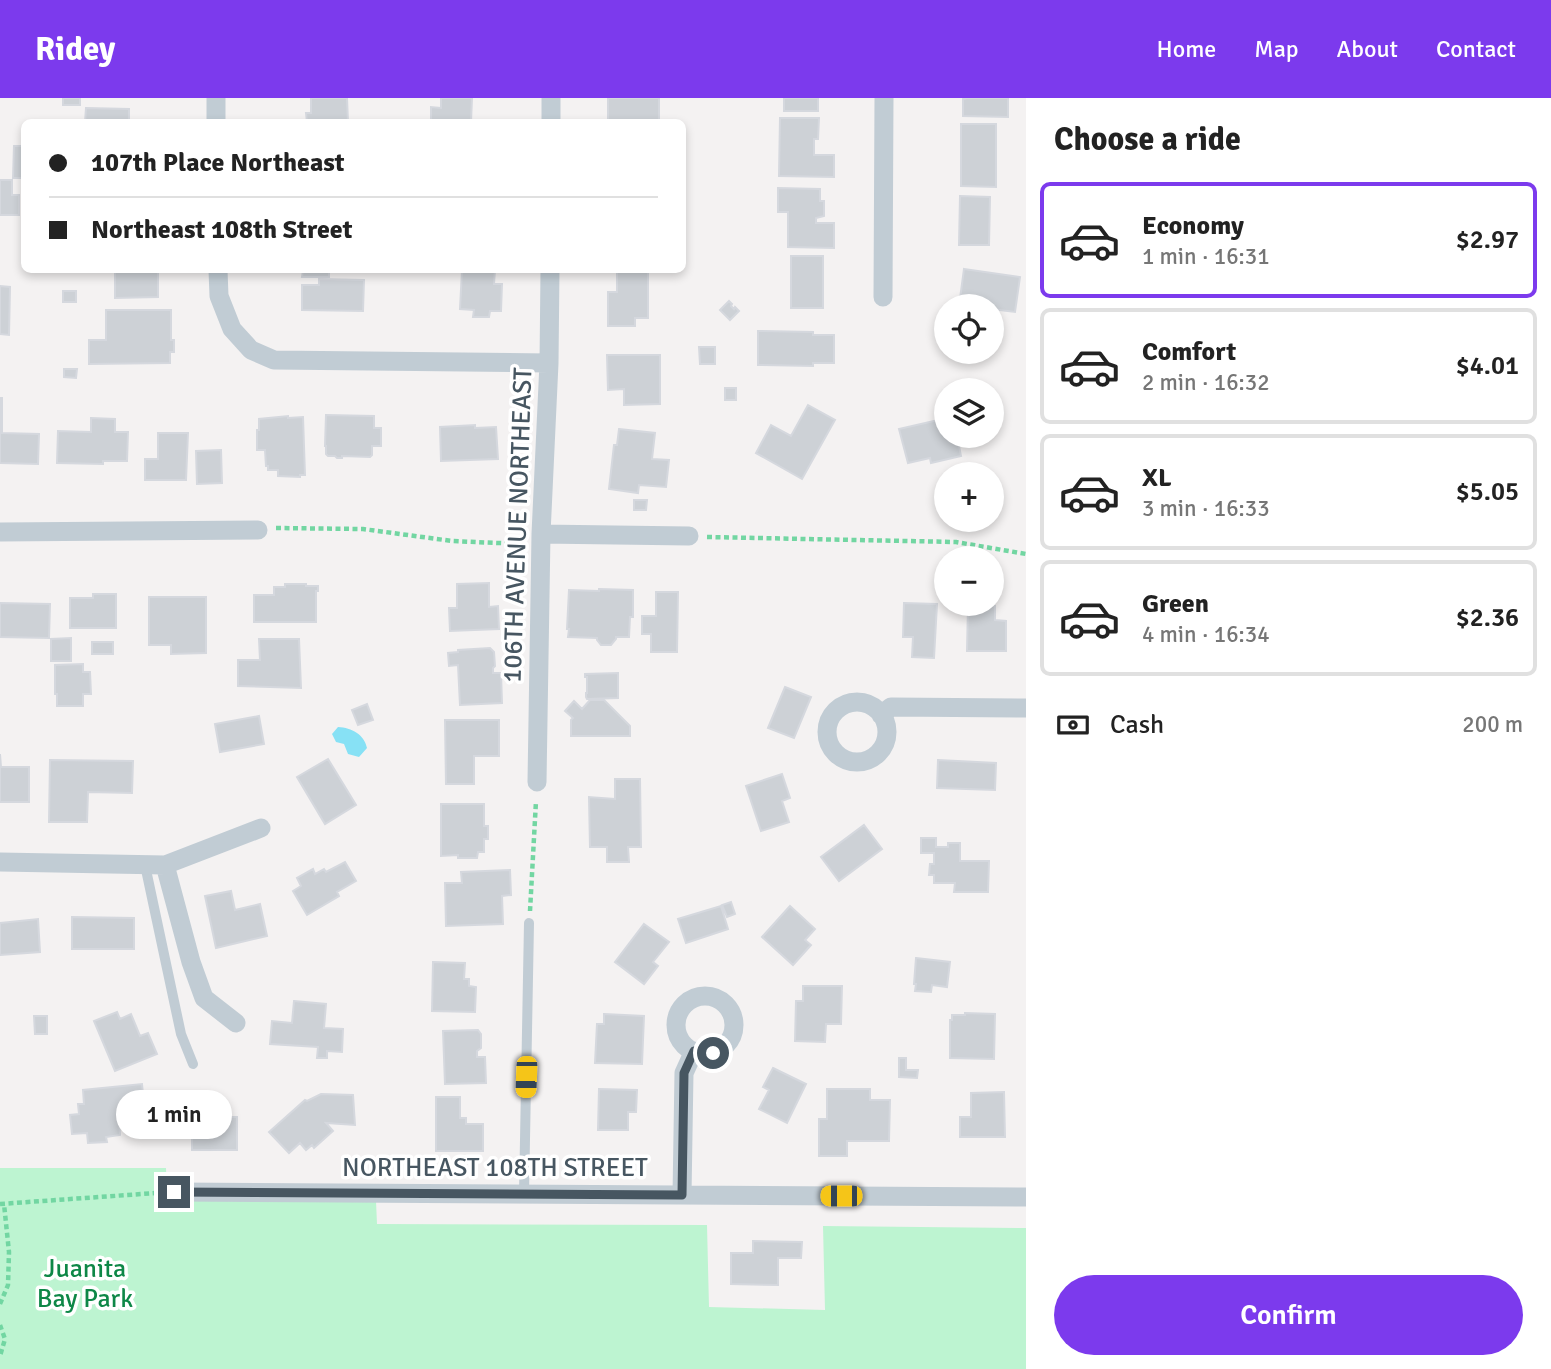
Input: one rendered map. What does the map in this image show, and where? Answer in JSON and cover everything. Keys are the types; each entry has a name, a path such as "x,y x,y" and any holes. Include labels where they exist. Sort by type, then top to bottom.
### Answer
{"street":[{"path":"216,98 216,119"},
{"path":"551,98 551,119"},
{"path":"883,296 884,98"},
{"path":"218,273 219,296 232,329 251,350 274,360 549,363"},
{"name":"106TH AVENUE NORTHEAST","path":"537,782 541,539 550,273"},
{"path":"0,532 258,530"},
{"path":"541,539 689,536"},
{"path":"881,715 891,707 1026,708"},
{"path":"0,862 165,865 261,828"},
{"path":"165,865 191,962 204,998 236,1023"},
{"path":"682,1195 684,1073 694,1051"},
{"name":"NORTHEAST 108TH STREET","path":"174,1192 1026,1197"}],"lane":[{"path":"145,864 181,1034 193,1064"},
{"path":"524,1194 529,923"}],"path":[{"path":"258,530 280,527 363,529 452,541 541,539"},
{"path":"689,536 956,542 1026,554"},
{"path":"529,923 537,782"},
{"path":"0,1304 8,1285 9,1252 2,1204 174,1192"},
{"path":"0,1325 5,1339 0,1356"}],"green space":[{"name":"Juanita Bay Park","path":"0,1168 166,1168 167,1201 376,1201 377,1224 707,1225 709,1307 825,1310 823,1226 1026,1228 1026,1369 0,1369"}],"water":[{"path":"338,727 353,730 363,739 367,748 359,757 348,754 344,744 336,742 332,734"}],"building":[{"path":"63,98 80,98 80,105 63,105"},
{"path":"311,98 347,98 348,119 307,119 306,113 311,113"},
{"path":"441,98 472,98 471,119 431,119 431,107 441,108"},
{"path":"608,98 659,98 659,119 608,119"},
{"path":"784,98 818,98 818,111 784,111"},
{"path":"1008,98 1008,117 963,116 963,99"},
{"path":"86,108 129,109 129,119 85,119"},
{"path":"780,118 819,118 818,139 814,139 814,155 834,155 834,177 779,176"},
{"path":"961,124 996,124 996,187 961,186"},
{"path":"14,146 21,146 21,178 13,178"},
{"path":"0,180 12,180 12,195 19,195 19,215 0,215"},
{"path":"778,188 820,189 820,201 824,201 824,216 816,218 816,223 834,223 834,248 788,247 788,212 778,212"},
{"path":"960,196 990,197 989,245 959,245"},
{"path":"791,256 823,256 823,308 791,308"},
{"path":"964,269 1020,277 1015,312 1004,311 1004,294 961,294"},
{"path":"115,273 158,273 158,297 115,298"},
{"path":"303,273 329,273 329,277 302,277"},
{"path":"462,273 495,273 494,284 502,284 501,311 490,311 489,317 473,317 474,310 460,309"},
{"path":"617,273 648,273 648,318 635,318 635,326 608,326 608,292 617,292"},
{"path":"319,279 364,280 363,311 302,310 302,285 319,285"},
{"path":"0,286 10,287 9,335 0,334"},
{"path":"63,291 76,291 76,302 63,302"},
{"path":"729,301 734,309 735,307 739,311 730,320 720,310"},
{"path":"106,310 171,310 171,340 174,340 174,352 170,352 170,363 89,364 89,340 106,340"},
{"path":"758,331 834,335 834,363 813,363 813,366 758,365"},
{"path":"699,347 715,347 715,364 700,364"},
{"path":"607,355 660,355 660,404 624,405 624,389 608,390"},
{"path":"64,369 77,369 76,378 64,377"},
{"path":"725,388 736,388 736,400 725,400"},
{"path":"0,398 2,433 39,434 38,464 0,463"},
{"path":"808,405 835,420 802,479 756,453 771,425 791,436"},
{"path":"326,415 374,416 374,428 381,428 381,446 372,446 370,457 328,456 325,446"},
{"path":"303,417 305,475 300,477 278,476 278,470 268,470 265,450 257,450 259,419"},
{"path":"91,418 115,419 115,432 128,432 127,461 103,461 103,464 57,463 58,431 91,432"},
{"path":"934,421 934,448 959,448 961,456 931,463 930,458 908,463 899,429"},
{"path":"475,425 475,428 496,427 498,459 441,461 440,427"},
{"path":"619,429 655,433 652,459 669,460 666,487 639,485 638,493 609,489 614,445 617,445"},
{"path":"158,433 188,433 186,480 145,480 145,459 158,459"},
{"path":"221,450 222,483 197,484 196,451"},
{"path":"634,500 647,500 646,510 634,510"},
{"path":"489,583 489,607 498,606 499,629 450,631 449,608 457,608 457,584"},
{"path":"285,584 318,586 316,622 254,622 254,595 274,595 274,587 285,587"},
{"path":"569,590 633,590 633,617 630,617 629,637 616,637 611,645 601,645 597,638 568,637"},
{"path":"656,592 678,592 677,652 651,652 651,634 642,634 642,616 656,616"},
{"path":"93,594 116,594 116,628 70,628 70,598 93,598"},
{"path":"149,597 206,597 206,653 171,654 171,645 149,645"},
{"path":"0,603 50,604 49,638 0,637"},
{"path":"904,603 934,604 934,616 936,616 934,658 912,657 913,637 903,637"},
{"path":"968,616 995,616 995,620 1006,621 1006,651 967,651"},
{"path":"71,638 71,661 51,661 51,639"},
{"path":"259,639 299,639 301,688 238,686 238,660 260,660"},
{"path":"92,642 113,642 113,654 92,654"},
{"path":"490,648 494,652 493,673 501,673 502,703 460,705 458,665 449,666 448,653"},
{"path":"83,664 83,672 90,672 91,694 83,694 83,706 57,706 55,665"},
{"path":"618,673 618,698 587,699 585,674"},
{"path":"785,687 811,697 794,738 768,728"},
{"path":"590,700 604,700 630,726 630,736 571,736 573,718 565,711 574,701 582,709"},
{"path":"367,704 373,720 358,725 352,710"},
{"path":"259,716 264,744 220,752 215,724"},
{"path":"445,720 499,720 499,756 474,756 474,784 446,784"},
{"path":"0,754 1,767 29,767 29,802 0,802"},
{"path":"328,759 356,805 325,824 297,777"},
{"path":"50,760 133,761 132,793 88,792 87,822 49,822"},
{"path":"938,760 996,763 995,790 937,788"},
{"path":"782,774 790,798 782,801 789,822 761,831 746,786"},
{"path":"615,779 640,779 641,847 628,847 629,862 607,862 607,847 590,847 589,797 615,799"},
{"path":"441,804 484,804 484,826 488,826 488,839 484,839 484,852 478,852 477,858 441,856"},
{"path":"864,825 882,849 839,881 821,857"},
{"path":"921,838 936,838 936,847 960,843 960,861 989,861 988,892 954,892 955,883 934,883 934,875 929,875 930,864 934,864 934,853 921,853"},
{"path":"345,862 356,881 337,892 339,896 307,915 293,891 301,886 297,878 313,869 315,874 324,869 326,872"},
{"path":"510,870 511,895 502,896 503,924 446,926 445,883 462,883 461,872"},
{"path":"231,891 235,910 260,904 267,936 216,948 205,896"},
{"path":"731,902 735,914 727,917 722,905"},
{"path":"721,906 728,929 686,943 678,919"},
{"path":"790,906 815,929 805,940 811,945 793,965 762,937"},
{"path":"72,917 134,918 134,949 72,949"},
{"path":"38,919 40,952 0,955 0,923"},
{"path":"644,924 669,942 653,962 658,966 644,984 615,962"},
{"path":"916,958 950,962 947,987 932,985 931,992 915,991"},
{"path":"433,962 465,963 464,979 469,979 469,986 476,987 475,1012 432,1011"},
{"path":"803,986 842,986 841,1024 826,1024 825,1042 795,1041 796,1001 803,1001"},
{"path":"294,1001 326,1004 324,1028 343,1029 342,1052 327,1051 327,1058 317,1058 318,1047 270,1044 272,1021 292,1023"},
{"path":"117,1012 120,1019 131,1014 140,1036 148,1033 157,1054 115,1071 94,1021"},
{"path":"604,1014 644,1016 642,1064 595,1063 597,1024 604,1024"},
{"path":"995,1014 994,1059 950,1058 950,1020 952,1015"},
{"path":"34,1016 47,1016 47,1034 35,1034"},
{"path":"478,1030 481,1034 481,1048 477,1051 477,1057 485,1057 486,1083 445,1084 443,1031"},
{"path":"899,1058 906,1058 906,1070 918,1070 917,1078 899,1077"},
{"path":"773,1068 806,1084 787,1123 759,1109 769,1090 763,1087"},
{"path":"142,1084 145,1115 119,1117 120,1135 106,1137 107,1142 88,1143 87,1133 72,1134 70,1115 79,1114 78,1104 84,1104 83,1090"},
{"path":"599,1089 637,1090 636,1112 628,1112 628,1130 598,1130"},
{"path":"827,1089 870,1089 870,1100 890,1100 889,1141 847,1141 847,1156 819,1156 819,1119 827,1119"},
{"path":"1004,1092 1005,1137 960,1137 960,1117 971,1117 971,1093"},
{"path":"321,1094 353,1095 355,1125 326,1123 333,1131 314,1148 312,1145 306,1150 300,1143 289,1153 269,1132 305,1100"},
{"path":"436,1097 460,1097 460,1118 466,1118 466,1124 483,1124 483,1151 436,1151"},
{"path":"192,1104 216,1104 216,1112 224,1112 224,1117 237,1117 237,1150 192,1150"},
{"path":"753,1241 802,1242 801,1258 778,1258 778,1285 731,1284 731,1253 753,1253"}],"route":[{"path":"174,1192 682,1195 684,1073 694,1051 713,1053"}]}
